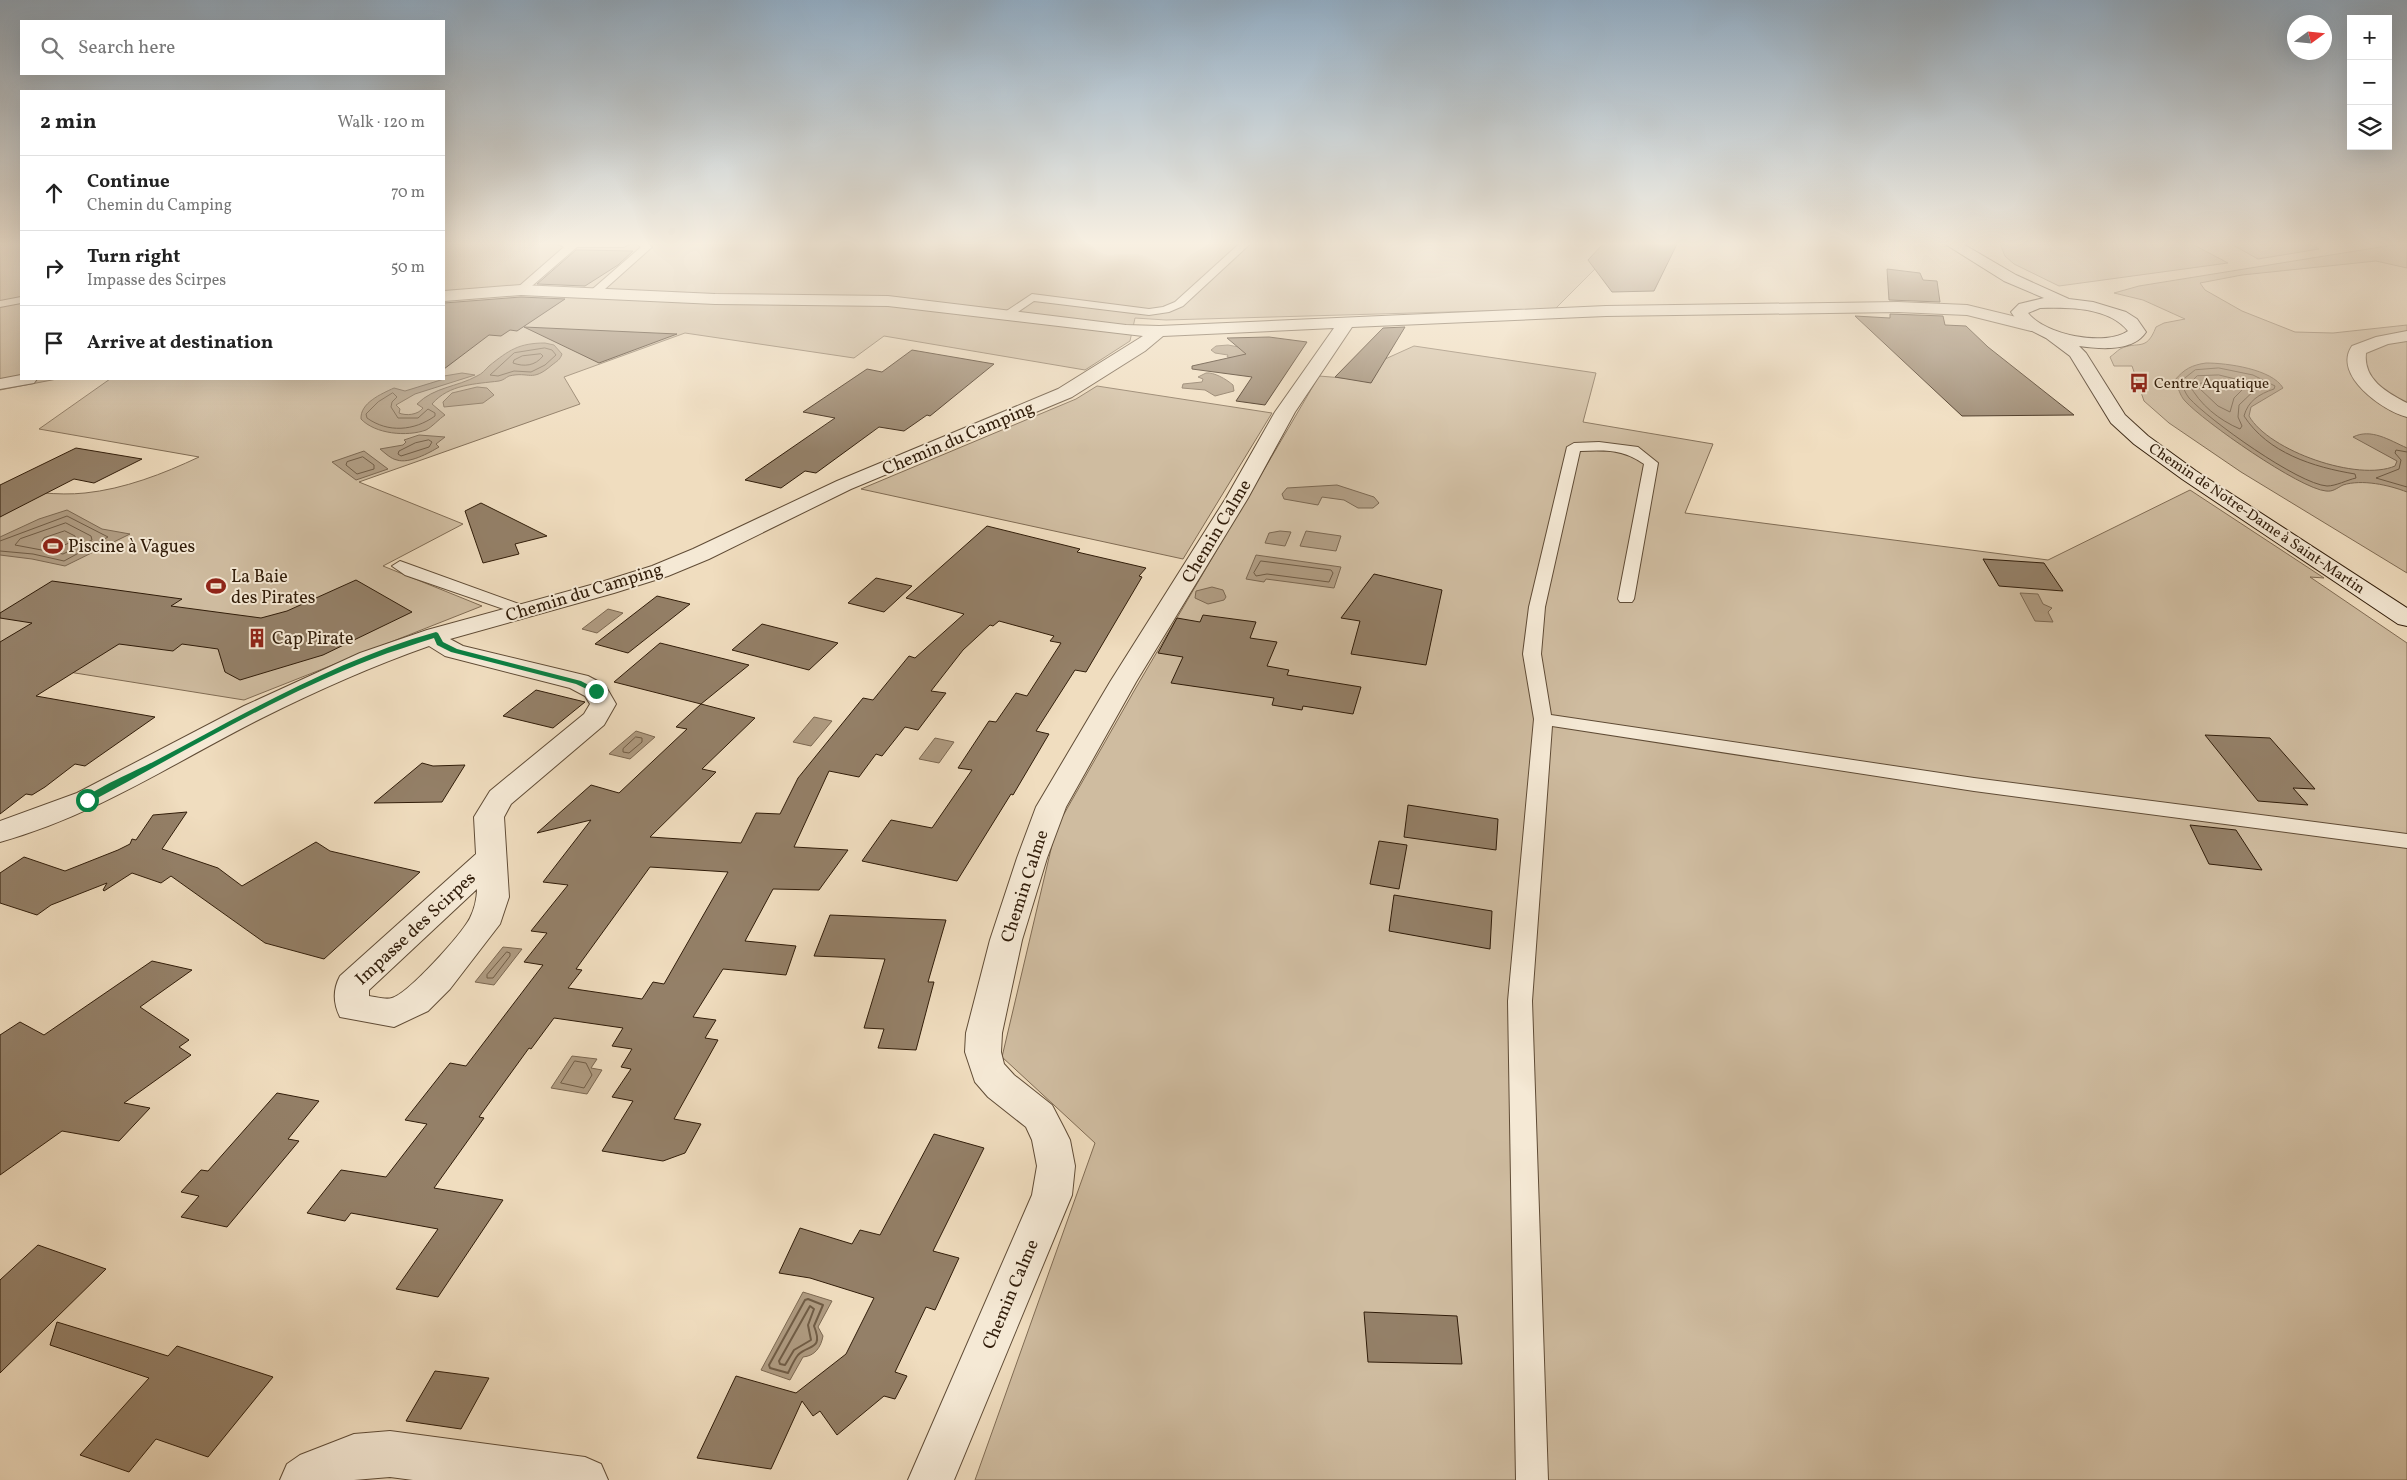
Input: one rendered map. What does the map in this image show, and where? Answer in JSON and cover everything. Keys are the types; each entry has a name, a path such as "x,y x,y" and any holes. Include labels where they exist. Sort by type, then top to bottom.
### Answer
{"street":[{"path":"999,313 1126,330 1159,331 1573,313"},
{"path":"1979,313 2031,326 2052,335 2098,343 2133,339 2138,332 2134,325 2107,313"},
{"path":"2019,313 2022,320 2031,326"},
{"name":"Chemin Calme","path":"931,1480 1052,1195 1056,1166 1051,1140 1039,1116 1020,1099 1001,1086 988,1071 983,1052 984,1033 1006,940 1032,858 1051,807 1123,682 1237,498 1285,412 1346,322"},
{"name":"Chemin du Camping","path":"0,832 87,800 319,679 393,648 436,634 524,611 660,571 701,554 844,485 1065,393 1139,347 1159,331"},
{"name":"Chemin de Notre-Dame à Saint-Martin","path":"2052,335 2077,353 2118,419 2141,440 2189,475 2407,619"},
{"path":"2407,336 2383,339 2370,344 2358,350 2356,359 2356,368 2370,387 2407,411"},
{"path":"2114,410 2114,384 2103,366 2100,356 2105,349 2119,342"},
{"path":"0,384 22,380"},
{"name":"Impasse des Scirpes","path":"436,634 440,644 454,651 579,682 596,691 603,704 594,719 500,798 489,816 492,857 493,897 484,924 438,980 416,1002 394,1013 352,1007 352,985 492,857"},
{"path":"303,1480 316,1471 354,1457 390,1454 585,1480"}],"lane":[{"path":"1532,1480 1520,1001 1543,719 1532,654 1537,608 1554,526 1574,446 1599,446 1632,450 1651,463 1626,599"},
{"path":"400,566 411,572 524,611"},
{"path":"1543,719 1692,744 2254,822 2407,841"}],"shaded area":[{"path":"0,313 20,313 20,380 52,380 0,390"},
{"path":"445,313 1411,313 1166,320 1135,318 1130,341 1085,370 884,336 854,358 685,333 564,377 580,404 359,482 463,524 383,566 482,606 244,700 0,661 0,489 64,494 100,491 143,480 199,457 39,429 109,380 445,380"},
{"path":"2172,313 2247,313 2295,332 2333,333 2407,325 2407,573 2241,472 2169,423 2144,401 2132,366 2114,366 2110,357 2120,349 2145,343 2149,340 2156,327 2164,323 2185,319"},
{"path":"1414,346 1596,373 1583,422 1713,444 1685,513 2048,560 2190,490 2324,578 2310,577 2407,643 2407,1480 975,1480 1095,1143 1002,1057 1056,828 1319,376 1343,378"},
{"path":"1097,386 1272,413 1183,559 861,489 1076,399"}],"water":[{"path":"536,343 554,345 562,354 560,358 539,374 509,376 503,380 472,384 446,392 432,404 445,415 426,430 401,434 392,433 374,428 361,419 364,408 372,400 394,388 405,391 445,380 445,376 462,373 475,375 415,394 396,405 400,409 399,413 408,415 415,413 423,408 417,404 424,398 479,375 496,360 515,348"},
{"path":"1228,345 1239,347 1253,357 1238,359 1215,353 1211,350 1216,346"},
{"path":"2206,363 2248,368 2277,381 2283,388 2251,407 2249,416 2259,429 2275,441 2294,451 2338,466 2359,470 2379,470 2395,466 2397,461 2353,437 2373,434 2407,448 2407,492 2384,485 2367,483 2350,483 2326,491 2296,479 2252,453 2195,411 2182,397 2175,380 2189,368"},
{"path":"1206,373 1227,380 1233,385 1234,391 1215,396 1205,390 1182,388 1183,384 1202,382 1203,379 1198,377"},
{"path":"477,387 487,388 494,395 483,403 444,407 443,402 452,393"},
{"path":"419,435 445,437 436,444 439,447 419,457 402,461 388,456 380,449 403,445 406,442 404,440"},
{"path":"364,451 388,469 356,480 332,462"},
{"path":"1337,485 1374,497 1379,503 1373,508 1358,508 1344,500 1322,497 1318,505 1284,499 1282,494 1287,488"},
{"name":"Piscine à Vagues","path":"67,510 102,529 130,534 65,566 0,555 0,537 39,519"},
{"path":"1306,531 1341,536 1336,551 1300,546"},
{"path":"1291,532 1285,546 1265,543 1269,533"},
{"path":"1256,555 1341,567 1334,588 1266,579 1264,582 1246,579"},
{"path":"1212,587 1223,590 1226,597 1224,600 1208,604 1195,598 1196,591"},
{"path":"2020,593 2038,594 2043,604 2052,608 2048,612 2053,622 2035,621"},
{"path":"608,609 623,613 597,633 582,629"},
{"path":"814,717 832,721 811,746 793,742"},
{"path":"636,731 655,737 630,759 609,754"},
{"path":"935,738 954,742 939,763 919,759"},
{"path":"503,947 522,949 494,985 475,982"},
{"path":"572,1056 597,1059 591,1068 602,1070 587,1094 551,1088"},
{"path":"803,1292 832,1301 818,1327 823,1336 821,1344 814,1353 803,1357 790,1380 761,1370"}],"building":[{"path":"445,313 544,313 517,331 510,330 501,336 489,335 445,368"},
{"path":"1890,314 1943,316 1945,325 1966,326 1988,347 2074,415 1962,416 1855,316 1890,318"},
{"path":"524,327 677,334 599,363"},
{"path":"1405,327 1371,383 1335,377 1383,328"},
{"path":"1269,337 1307,342 1265,405 1236,401 1252,377 1192,369 1192,366 1246,354 1227,338"},
{"path":"912,350 994,364 930,416 927,415 904,431 879,427 816,473 805,471 781,488 745,480 835,418 803,412 867,369 882,372"},
{"path":"76,448 142,459 94,483 74,479 0,517 0,485"},
{"path":"481,503 547,536 515,544 519,554 483,563 465,511"},
{"path":"987,526 1080,549 1077,552 1146,568 1139,576 1142,577 1086,672 1075,670 1036,731 1049,734 1013,795 1011,794 957,881 862,861 891,820 932,828 972,770 958,768 989,721 996,722 1016,693 1027,696 1061,643 1050,641 1054,636 999,621 993,626 990,625 963,650 931,691 946,693 918,730 905,727 882,756 876,754 859,777 829,771 794,847 848,850 819,890 773,889 745,941 796,946 786,975 723,969 693,1017 716,1020 705,1038 718,1040 674,1119 701,1124 685,1153 663,1161 602,1151 633,1101 612,1097 631,1069 621,1067 632,1049 612,1046 623,1028 554,1018 531,1049 529,1048 479,1117 484,1118 434,1188 503,1200 438,1297 396,1289 438,1229 351,1213 345,1221 307,1213 341,1170 386,1177 427,1124 405,1120 450,1063 466,1066 543,965 524,962 547,933 531,931 568,885 543,882 591,820 537,833 591,785 619,793 687,729 676,727 701,704 755,718 702,769 716,772 650,837 741,843 756,813 780,814 798,778 863,698 873,700 909,656 915,658 964,614 906,598","holes":["650,867 728,872 664,984 653,982 642,999 568,988 582,970 576,969"]},
{"path":"1983,559 2044,563 2063,591 1999,586"},
{"path":"1374,574 1442,590 1426,665 1351,654 1360,621 1341,618"},
{"path":"876,578 912,586 884,612 848,603"},
{"path":"356,580 412,612 323,655 240,680 225,672 218,649 182,644 173,651 119,644 36,696 155,717 85,766 75,764 45,787 32,795 26,794 0,814 0,642 32,623 0,618 0,613 52,581 182,599 171,606 261,618 287,611"},
{"path":"657,596 690,604 628,653 595,644"},
{"path":"1203,615 1256,622 1250,638 1277,642 1267,666 1289,670 1287,675 1361,687 1353,714 1303,706 1302,710 1272,705 1274,698 1171,683 1183,657 1158,653 1177,618 1200,622"},
{"path":"762,624 838,643 809,670 732,650"},
{"path":"660,643 749,665 701,704 614,682"},
{"path":"536,690 585,702 553,728 503,716"},
{"path":"2205,735 2270,738 2315,789 2293,788 2308,805 2258,801"},
{"path":"422,763 433,766 465,765 442,802 374,803"},
{"path":"1408,805 1498,819 1496,850 1404,837"},
{"path":"187,812 162,849 218,868 242,886 316,842 330,851 420,872 324,959 265,943 171,876 161,883 132,873 104,891 107,883 51,905 37,915 0,903 0,873 24,857 65,871 130,844 132,839 136,840 153,815"},
{"path":"2190,825 2236,830 2262,870 2209,864"},
{"path":"1379,841 1407,845 1399,889 1370,884"},
{"path":"1394,895 1492,911 1490,949 1389,931"},
{"path":"830,915 946,920 928,982 934,982 916,1050 878,1048 884,1029 864,1028 885,959 814,956"},
{"path":"152,961 192,970 140,1007 189,1040 179,1047 191,1055 124,1103 150,1108 119,1141 62,1131 0,1175 0,1035 20,1022 44,1035"},
{"path":"277,1093 319,1101 288,1139 299,1141 227,1227 181,1217 199,1196 181,1192 201,1170 208,1171"},
{"path":"934,1134 984,1148 933,1251 959,1258 935,1310 926,1307 895,1372 907,1376 895,1399 884,1396 837,1435 820,1411 813,1416 802,1401 771,1469 697,1458 736,1376 796,1393 846,1354 874,1298 810,1278 779,1273 800,1228 852,1244 860,1230 880,1235"},
{"path":"38,1245 106,1269 0,1373 0,1280"},
{"path":"1364,1312 1457,1316 1462,1364 1368,1362"},
{"path":"57,1322 168,1356 177,1346 273,1377 208,1457 156,1439 129,1472 80,1455 149,1378 50,1345"},
{"path":"435,1371 489,1378 461,1429 406,1421"}],"place":[{"name":"Centre Aquatique","path":"2139,383"},
{"name":"Piscine à Vagues","path":"53,546"},
{"name":"La Baie des Pirates","path":"216,586"},
{"name":"Cap Pirate","path":"257,638"}],"route":[{"path":"87,800 319,679 401,645 436,634 440,644 454,651 579,682 596,691"}]}
